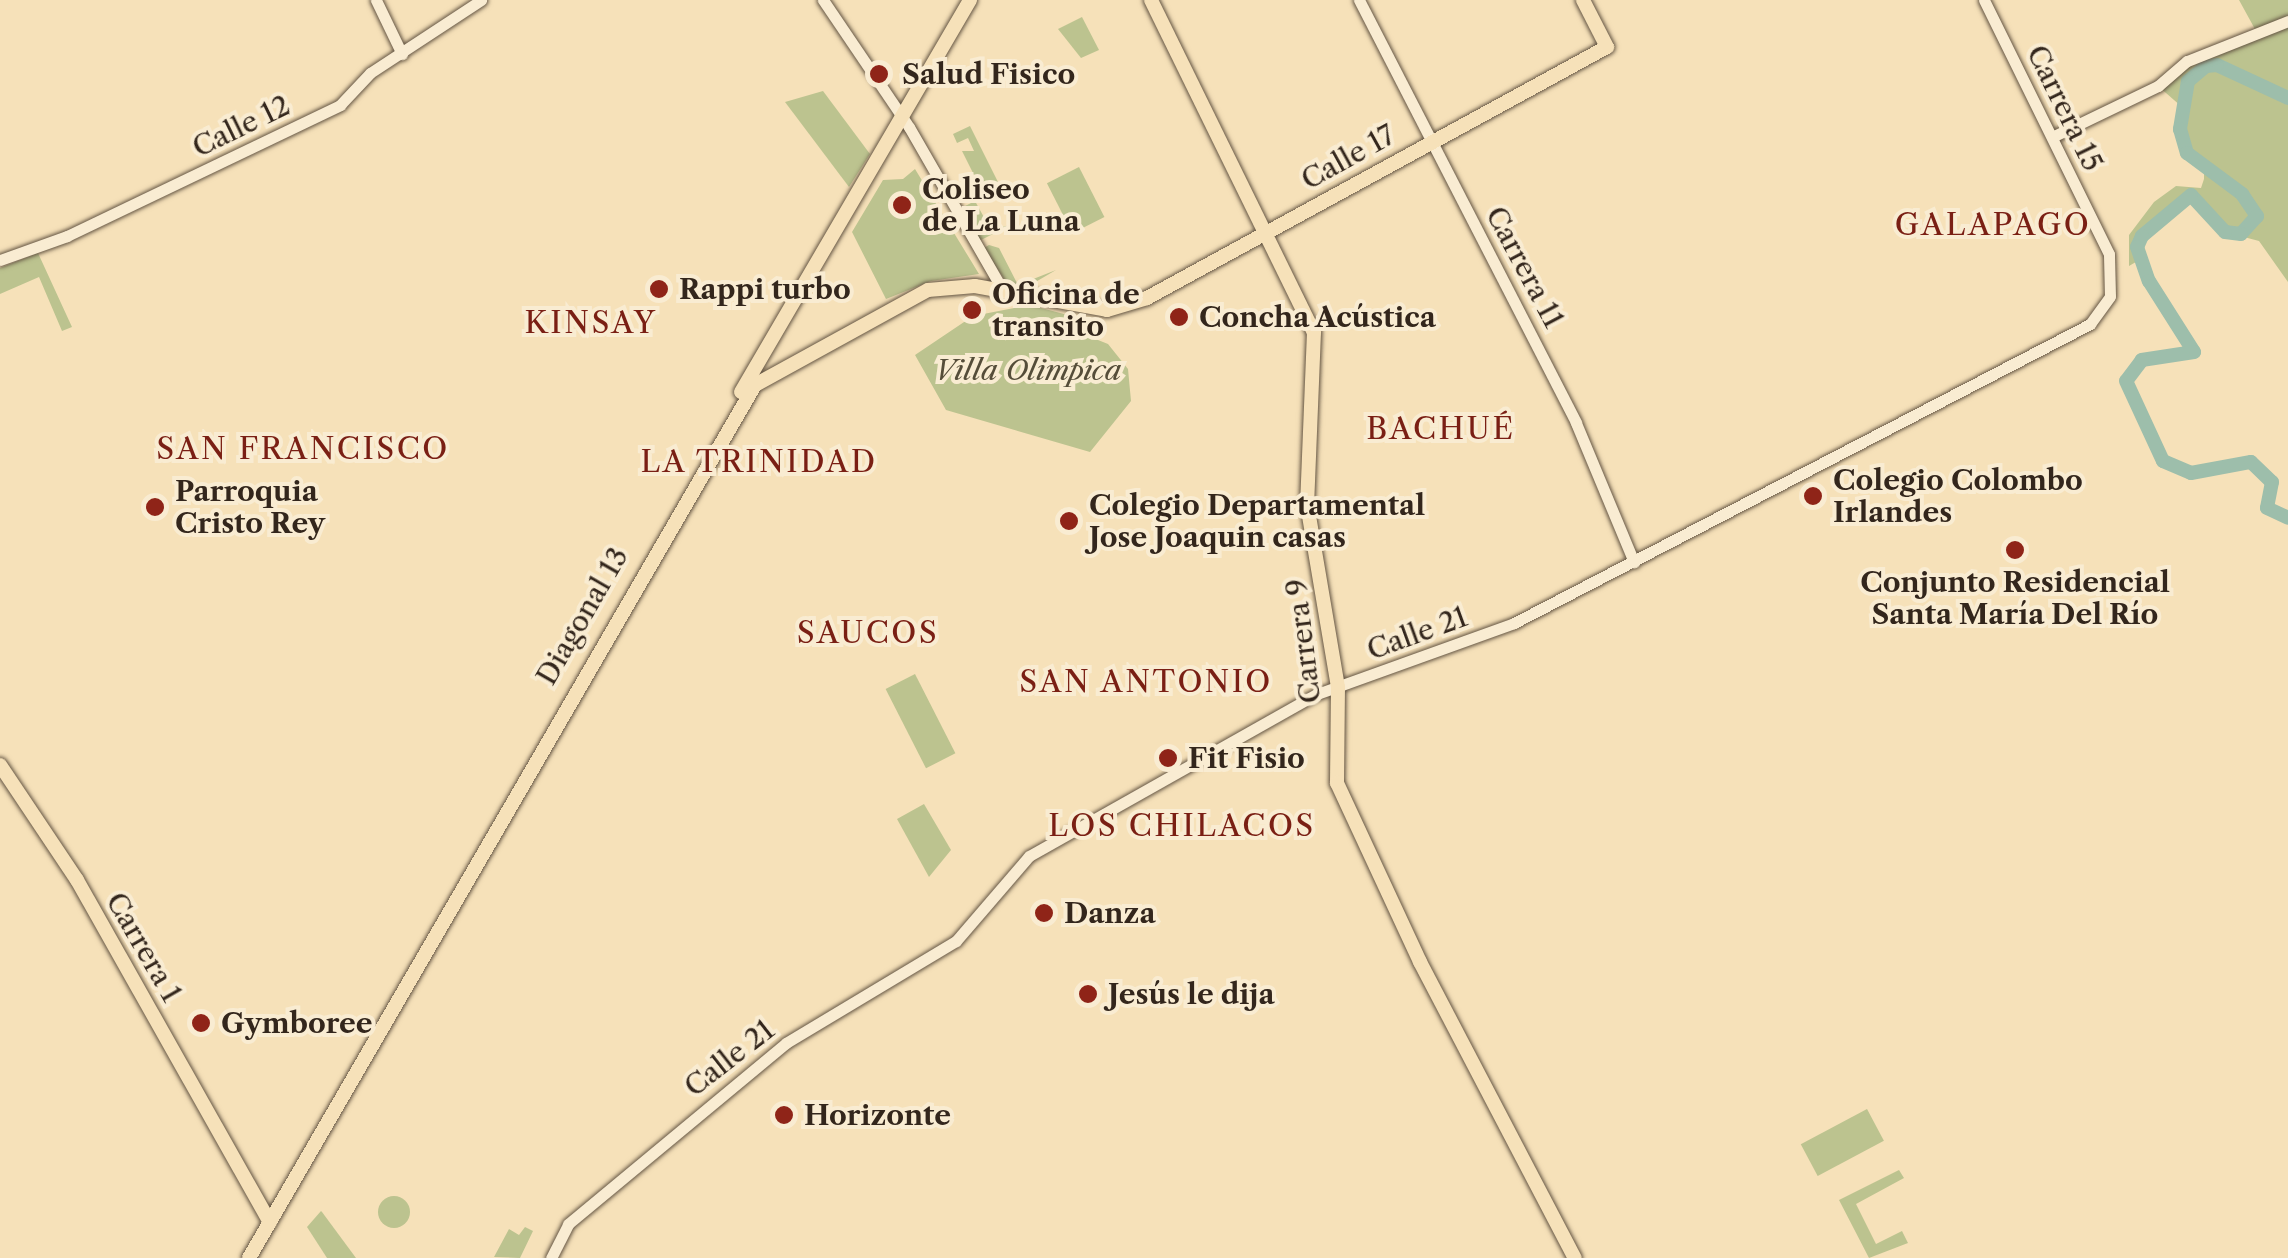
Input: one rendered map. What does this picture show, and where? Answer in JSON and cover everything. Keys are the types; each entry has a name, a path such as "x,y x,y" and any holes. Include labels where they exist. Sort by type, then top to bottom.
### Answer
{"main road":[{"name":"Diagonal 13","path":"249,1258 269,1216 970,0"},
{"name":"Carrera 9","path":"1151,0 1268,230 1316,342 1308,504 1338,687 1335,768 1354,823 1576,1258"},
{"name":"Calle 17","path":"1112,309 1147,298 1428,140 1607,47 1583,0"},
{"name":"Diagonal 13","path":"240,1258 269,1216 750,393 782,369 918,293 975,286 1112,309"},
{"path":"781,324 764,365 782,369"},
{"name":"Carrera 1","path":"0,766 76,880 269,1216"}],"street":[{"path":"376,0 402,54"},
{"name":"Calle 12","path":"0,260 67,236 340,106 370,73 481,0"},
{"path":"824,0 898,126 1004,292"},
{"name":"Carrera 11","path":"1359,0 1576,423 1634,562"},
{"name":"Carrera 15","path":"1984,0 2109,254 2110,296"},
{"path":"2052,137 2158,86 2187,61 2288,21"},
{"path":"898,126 908,132 982,272 975,286"},
{"name":"Calle 21","path":"550,1258 568,1224 786,1043 956,942 1029,856 1338,687 1514,623 1634,562 2082,329 2110,296"}],"green space":[{"path":"2239,0 2288,0 2288,282 2259,241 2225,232 2191,195 2142,236 2141,259 2129,266 2129,235 2154,202 2176,186 2201,188 2204,179 2204,168 2181,137 2182,107 2158,86 2181,65 2256,31"},
{"path":"1082,17 1099,50 1081,58 1058,29"},
{"path":"823,91 870,154 849,187 785,102"},
{"path":"970,126 999,184 983,193 962,151 974,151 968,138 957,143 953,134"},
{"path":"1079,167 1104,217 1072,233 1047,183"},
{"path":"915,169 979,274 931,281 886,299 852,232 883,180 903,179"},
{"path":"975,201 991,230 1013,224 979,241 961,208"},
{"path":"984,248 999,248 1018,285 1056,270 1027,287 1008,285"},
{"path":"38,253 72,327 62,331 39,277 0,294 0,268"},
{"name":"Villa Olimpica","path":"1030,305 1079,318 1078,332 1108,344 1128,369 1131,401 1090,452 946,410 915,355 973,316"},
{"path":"915,674 955,753 926,768 886,689"},
{"path":"924,804 951,850 929,877 897,819"},
{"path":"1867,1109 1884,1141 1818,1176 1801,1144"},
{"path":"1899,1170 1904,1178 1856,1204 1876,1244 1902,1231 1908,1243 1869,1258 1839,1200"},
{"path":"394,1196 405,1201 410,1212 405,1223 394,1228 383,1223 378,1212 383,1201"},
{"path":"321,1211 356,1258 327,1258 307,1227"},
{"path":"525,1227 533,1231 520,1258 494,1257 509,1229 519,1235"}],"waterway":[{"path":"2288,98 2217,65 2206,66 2188,81 2180,129 2187,153 2242,194 2257,216 2241,234 2225,232 2191,195 2142,236 2137,247 2149,281 2194,352 2142,360 2126,381 2163,461 2191,473 2251,462 2272,482 2267,508 2288,518"}],"place":[{"name":"Salud Fisico","path":"879,74"},
{"name":"Coliseo de La Luna","path":"902,205"},
{"name":"Rappi turbo","path":"659,289"},
{"name":"Oficina de transito","path":"972,310"},
{"name":"Concha Acústica","path":"1179,317"},
{"name":"Colegio Colombo Irlandes","path":"1813,496"},
{"name":"Parroquia Cristo Rey","path":"155,507"},
{"name":"Colegio Departamental Jose Joaquin casas","path":"1069,521"},
{"name":"Conjunto Residencial Santa María Del Río","path":"2015,550"},
{"name":"Fit Fisio","path":"1168,758"},
{"name":"Danza","path":"1044,913"},
{"name":"Jesús le dija","path":"1088,994"},
{"name":"Gymboree","path":"201,1023"},
{"name":"Horizonte","path":"784,1115"}],"district":[{"name":"GALAPAGO","path":"1993,225"},
{"name":"KINSAY","path":"591,323"},
{"name":"BACHUÉ","path":"1441,429"},
{"name":"SAN FRANCISCO","path":"303,449"},
{"name":"LA TRINIDAD","path":"759,462"},
{"name":"SAUCOS","path":"868,633"},
{"name":"SAN ANTONIO","path":"1146,682"},
{"name":"LOS CHILACOS","path":"1182,826"}]}
